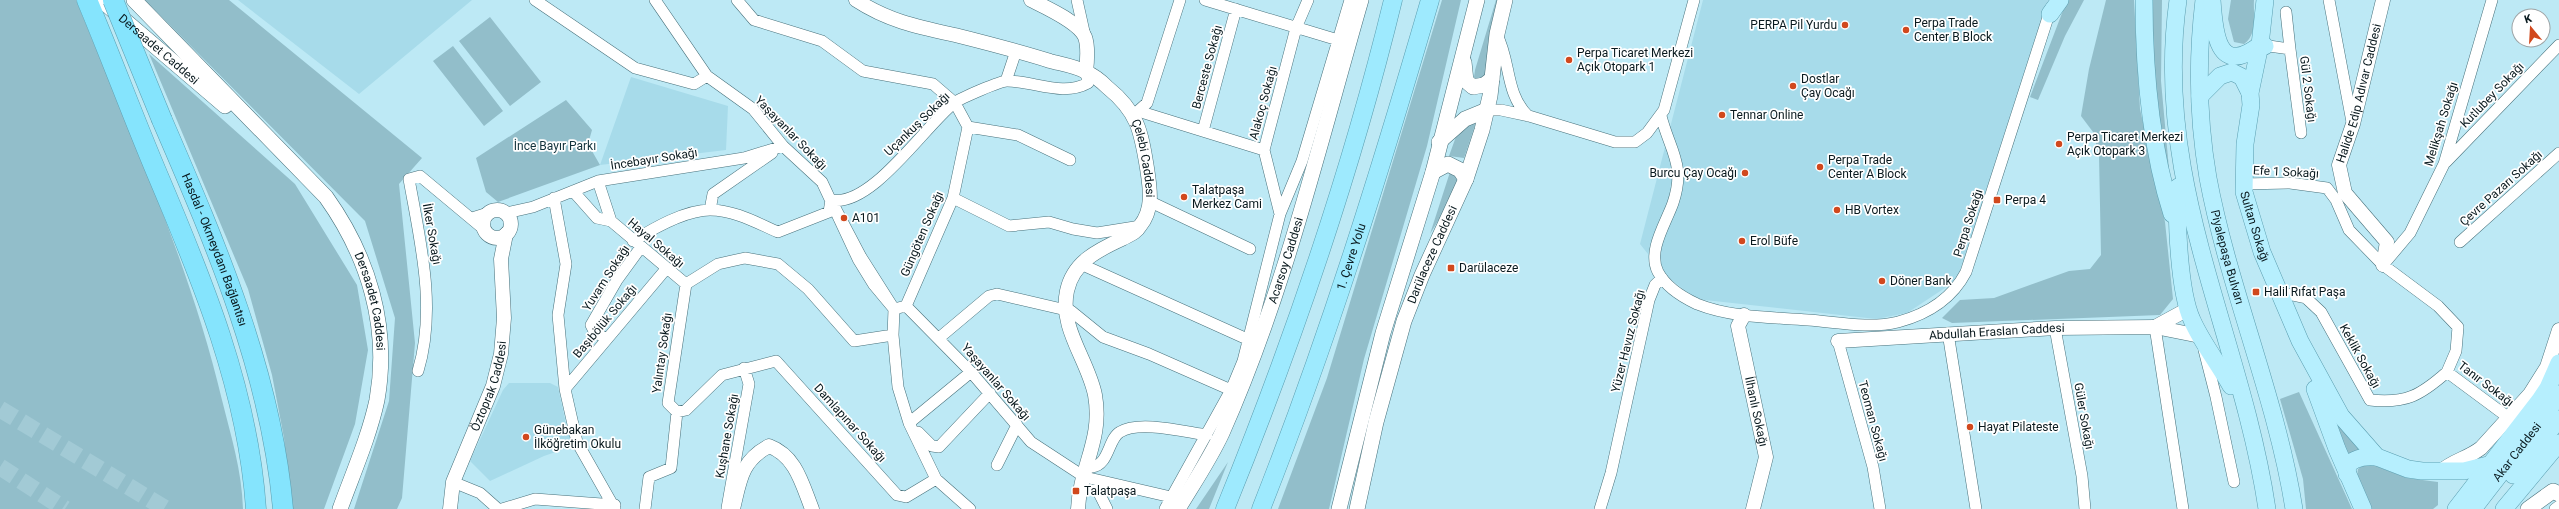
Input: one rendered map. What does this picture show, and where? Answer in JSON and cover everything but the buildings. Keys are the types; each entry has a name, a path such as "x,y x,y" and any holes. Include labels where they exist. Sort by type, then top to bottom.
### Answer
{"highway":[{"name":"Hasdal - Okmeydanı Bağlantısı","path":"87,0 204,288 224,346 247,438 256,509"},
{"name":"Hasdal - Okmeydanı Bağlantısı","path":"113,0 220,258 243,322 270,419 283,509"},
{"path":"1225,509 1299,315 1327,231 1366,102 1393,0"},
{"name":"1. Çevre Yolu","path":"1261,509 1302,405 1358,240 1430,0"}],"main road":[{"name":"Dersaadet Caddesi","path":"101,0 222,103 256,127"},
{"name":"Dersaadet Caddesi","path":"134,0 256,127 305,173 326,197 355,241 373,290 380,340 380,370 376,400 362,452 340,509"},
{"name":"Acarsoy Caddesi","path":"1174,503 1221,434 1236,384 1296,227 1361,0"},
{"name":"Acarsoy Caddesi","path":"1188,509 1218,458 1257,367 1309,212 1368,0"},
{"name":"Darülaceze Caddesi","path":"1339,509 1383,333 1433,172 1439,142 1477,0"},
{"name":"Darülaceze Caddesi","path":"1357,509 1376,422 1404,321 1422,275 1466,179 1487,110 1497,34 1505,0"},
{"path":"2051,7 2060,0"},
{"path":"2144,0 2147,81 2151,114 2164,186 2178,229"},
{"name":"Piyalepaşa Bulvarı","path":"2178,0 2175,33 2174,93 2182,168 2193,224 2241,396 2267,509"},
{"name":"Piyalepaşa Bulvarı","path":"2204,0 2200,32 2200,96 2208,176 2213,201 2276,426 2294,509"},
{"path":"2212,0 2214,32 2217,42 2222,49 2238,56 2248,54 2264,46 2265,0"},
{"name":"Sultan Sokağı","path":"2278,3 2264,46 2251,99 2245,144 2244,192 2250,215 2278,292 2300,341"},
{"path":"1464,49 1465,76 1469,84 1473,87 1480,86 1492,79"},
{"path":"2200,96 2217,79 2232,72 2242,77 2251,99"},
{"path":"1439,142 1465,119 1487,110"},
{"path":"1433,172 1448,164 1460,170 1466,179"},
{"path":"2182,168 2177,197 2178,229 2188,309 2200,336 2231,386 2241,396"},
{"path":"2300,341 2341,416 2377,457"},
{"path":"2300,341 2347,474 2363,509"},
{"path":"2456,509 2488,465 2540,400 2548,388 2559,363"},
{"name":"Akar Caddesi","path":"2473,509 2544,418 2559,394"},
{"name":"Akar Caddesi","path":"2485,509 2559,419"},
{"path":"2508,506 2556,448"},
{"path":"2347,474 2348,464 2355,459 2367,456 2377,457 2408,469 2440,472 2464,471 2488,465"},
{"path":"2528,509 2543,496 2553,491 2559,494"}],"street":[{"path":"535,0 636,68 694,84 707,76 656,0"},
{"path":"737,0 754,20 822,41 863,71 933,84 955,103 968,128 1018,135 1070,160"},
{"name":"Çelebi Caddesi","path":"856,0 894,20 1086,69"},
{"name":"Çelebi Caddesi","path":"872,0 898,14 1044,49 1086,69 1120,97 1135,112 1149,138 1157,192 1143,227 1135,239 1083,265 1072,285 1068,311 1096,377 1103,405 1104,419 1100,442 1078,509"},
{"path":"1031,0 1053,11 1079,29 1085,37"},
{"path":"1016,50 1006,81 1058,88 1079,88 1088,83 1085,37 1077,0"},
{"path":"1135,112 1147,103 1180,0"},
{"path":"1205,0 1338,40"},
{"name":"Alakoç Sokağı","path":"1280,214 1264,150 1296,28 1308,0"},
{"path":"1165,509 1174,503 1207,435 1236,384 1280,214 1302,161 1350,0"},
{"path":"1487,110 1501,110 1529,116 1615,142 1635,142 1660,116 1694,0"},
{"path":"2329,0 2353,124"},
{"name":"Halide Edip Adıvar Caddesi","path":"2383,0 2353,124 2339,164 2345,193 2387,242 2383,265"},
{"name":"Melikşah Sokağı","path":"2383,265 2410,233 2444,164 2492,0"},
{"name":"Gül 2 Sokağı","path":"2278,3 2290,49 2301,133"},
{"name":"Perpa Sokağı","path":"1662,278 1674,291 1692,301 1715,309 1744,315 1872,325 1898,322 1925,313 1950,296 1966,272 2051,7"},
{"name":"Berceste Sokağı","path":"1203,131 1236,10"},
{"path":"1497,34 1505,54 1512,93 1520,108 1529,116"},
{"name":"Kutlubey Sokağı","path":"2444,164 2559,45"},
{"name":"Gül 2 Sokağı","path":"2264,46 2290,49"},
{"name":"Yaşayanlar Sokağı","path":"707,76 753,109 783,146 822,182 858,259 874,285 894,309"},
{"name":"Uçankuş Sokağı","path":"831,200 842,202 872,187 955,103 1006,81"},
{"path":"1135,112 1264,150"},
{"path":"1660,116 1677,159 1679,173 1673,203 1656,248 1655,262 1662,278"},
{"name":"Güngöten Sokağı","path":"906,306 953,198 968,128"},
{"path":"710,210 713,194 783,146"},
{"name":"İncebayır Sokağı","path":"508,217 598,181 744,158 783,146"},
{"name":"Çevre Pazarı Sokağı","path":"2460,242 2559,153"},
{"name":"İlker Sokağı","path":"418,371 425,326 425,271 409,179 420,176 472,218"},
{"name":"Hayal Sokağı","path":"598,181 611,221"},
{"name":"Efe 1 Sokağı","path":"2244,184 2290,183 2327,188 2336,200 2350,230 2383,265"},
{"name":"Hayal Sokağı","path":"573,191 597,218 611,221 666,269 686,284"},
{"path":"554,198 566,264 558,315 565,389 577,442 615,507"},
{"path":"953,198 1009,226 1049,222 1073,229 1097,233 1143,227"},
{"path":"637,244 666,221 710,210 740,215 778,232 829,212 831,200"},
{"path":"1152,203 1250,249"},
{"path":"497,210 508,217 510,228 506,234 499,237 488,234 472,218 497,210"},
{"path":"488,213 484,224 488,234"},
{"name":"Öztoprak Caddesi","path":"488,234 501,259"},
{"name":"Öztoprak Caddesi","path":"450,509 454,482 493,386 501,354 504,318 501,259 506,234"},
{"name":"Yuvam Sokağı","path":"606,339 594,331 591,325 637,244"},
{"path":"686,284 718,264 745,258 778,264 808,289 854,340 893,335"},
{"path":"1083,265 1247,339"},
{"name":"Tanır Sokağı","path":"2383,265 2438,306 2458,327 2456,351 2447,372 2509,418"},
{"name":"Başıbölük Sokağı","path":"565,389 666,269"},
{"name":"Yüzer Havuz Sokağı","path":"1600,509 1611,473 1649,300 1655,285 1662,278"},
{"name":"Yalıntay Sokağı","path":"677,412 668,403 686,284"},
{"name":"Keklik Sokağı","path":"2278,292 2306,298 2321,312 2370,400 2389,402 2412,398 2429,388 2447,372"},
{"path":"939,338 989,296 997,294 1068,311 1103,337 1236,384"},
{"path":"906,306 894,309 893,335 898,387 910,422 936,479 970,509"},
{"name":"Yaşayanlar Sokağı","path":"906,306 971,372 1031,442 1090,475"},
{"name":"Abdullah Eraslan Caddesi","path":"2155,327 2188,309"},
{"name":"İlhanlı Sokağı","path":"1744,315 1738,326 1766,457 1753,509"},
{"path":"2155,327 2183,509"},
{"name":"Abdullah Eraslan Caddesi","path":"1838,341 1948,333 2055,328 2155,327 2200,336"},
{"name":"Güler Sokağı","path":"2055,328 2082,476 2085,509"},
{"path":"2440,472 2451,462 2474,453 2481,448 2530,394 2547,367 2559,330"},
{"path":"1948,333 1976,509"},
{"path":"2200,336 2216,397 2234,482"},
{"name":"Teoman Sokağı","path":"1838,341 1873,467 1880,509"},
{"name":"Damlapınar Sokağı","path":"744,368 776,360 897,495 906,497 936,479"},
{"path":"645,509 649,477 671,468 677,412 686,410 722,374 744,368"},
{"name":"Kuşhane Sokağı","path":"727,509 749,384 744,368"},
{"path":"910,422 971,372"},
{"path":"910,422 923,440 932,446 939,447 990,393"},
{"path":"997,465 1017,425"},
{"path":"1090,475 1099,465 1120,432 1134,427 1207,435"},
{"path":"733,509 746,467 753,454 769,446 782,451 790,459 812,509"},
{"path":"1090,475 1174,503"},
{"path":"1090,475 1107,509"},
{"name":"Çelebi Caddesi","path":"1085,509 1090,475"},
{"path":"454,482 480,493 498,509"},
{"path":"502,509 535,500 615,507"},
{"path":"2555,509 2559,506"}],"shaded area":[{"path":"238,0 472,0 359,94"},
{"path":"1703,0 2048,0 1957,280 1907,313 1876,319 1696,299 1664,274 1640,244"},
{"path":"631,77 728,106 726,150 600,165"},
{"name":"Günebakan İlköğretim Okulu","path":"509,383 550,383 558,387 567,429 576,445 544,456 490,481 470,461 503,390"}],"green space":[{"path":"0,0 76,0 137,147 193,297 232,440 241,481 243,509 0,509"},
{"path":"145,0 229,0 422,158 399,184 415,343 402,498 397,509 354,509 389,401 395,318 365,221"},
{"path":"1442,0 1461,0 1427,146 1364,359 1329,509 1278,509 1327,378"},
{"path":"1496,0 1498,0 1489,37 1485,77 1477,80 1474,77 1475,70"},
{"path":"2067,0 2084,0 2065,36 2038,100 2030,97"},
{"path":"2106,0 2134,0 2140,109 2165,222 2173,299 2160,315 1952,323 1942,318 1960,300 1994,298 2069,271 2090,269 2101,255 2099,155 2093,132 2081,116 2089,69"},
{"path":"2149,0 2162,0 2161,81 2169,169 2166,167 2158,124"},
{"path":"2231,0 2254,0 2253,30 2248,40 2244,44 2234,42 2228,19"},
{"path":"490,17 541,82 510,106 459,41"},
{"path":"453,46 503,111 484,126 433,61"},
{"path":"149,54 295,184 357,285 368,350 355,424 324,509 291,509 284,438 272,375 248,289"},
{"name":"İnce Bayır Parkı","path":"566,100 592,130 588,144 600,165 498,202 486,192 476,158"},
{"path":"1477,119 1464,158 1449,156 1458,131"},
{"path":"1450,172 1458,178 1444,211 1430,234"},
{"path":"2299,392 2352,509 2306,509 2303,479 2280,399"},
{"path":"2336,425 2338,425 2361,449 2347,456"},
{"path":"1228,462 1209,509 1196,509"},
{"path":"2365,464 2376,466 2407,478 2438,482 2438,505 2433,509 2372,509 2357,476 2358,469"}],"tunnel":[{"path":"0,409 166,509"},
{"path":"0,467 65,509"}],"place":[{"name":"PERPA Pil Yurdu","path":"1845,25"},
{"name":"Perpa Trade Center B Block","path":"1906,30"},
{"name":"Perpa Ticaret Merkezi Açık Otopark 1","path":"1569,60"},
{"name":"Dostlar Çay Ocağı","path":"1793,86"},
{"name":"Tennar Online","path":"1722,115"},
{"name":"Perpa Ticaret Merkezi Açık Otopark 3","path":"2059,144"},
{"name":"Perpa Trade Center A Block","path":"1820,167"},
{"name":"Burcu Çay Ocağı","path":"1745,173"},
{"name":"Talatpaşa Merkez Cami","path":"1184,197"},
{"name":"Perpa 4","path":"1997,200"},
{"name":"HB Vortex","path":"1837,210"},
{"name":"A101","path":"844,218"},
{"name":"Erol Büfe","path":"1742,241"},
{"name":"Darülaceze","path":"1451,268"},
{"name":"Döner Bank","path":"1882,281"},
{"name":"Halil Rıfat Paşa","path":"2256,292"},
{"name":"Hayat Pilateste","path":"1970,427"},
{"name":"Günebakan İlköğretim Okulu","path":"526,437"},
{"name":"Talatpaşa","path":"1076,491"}]}
